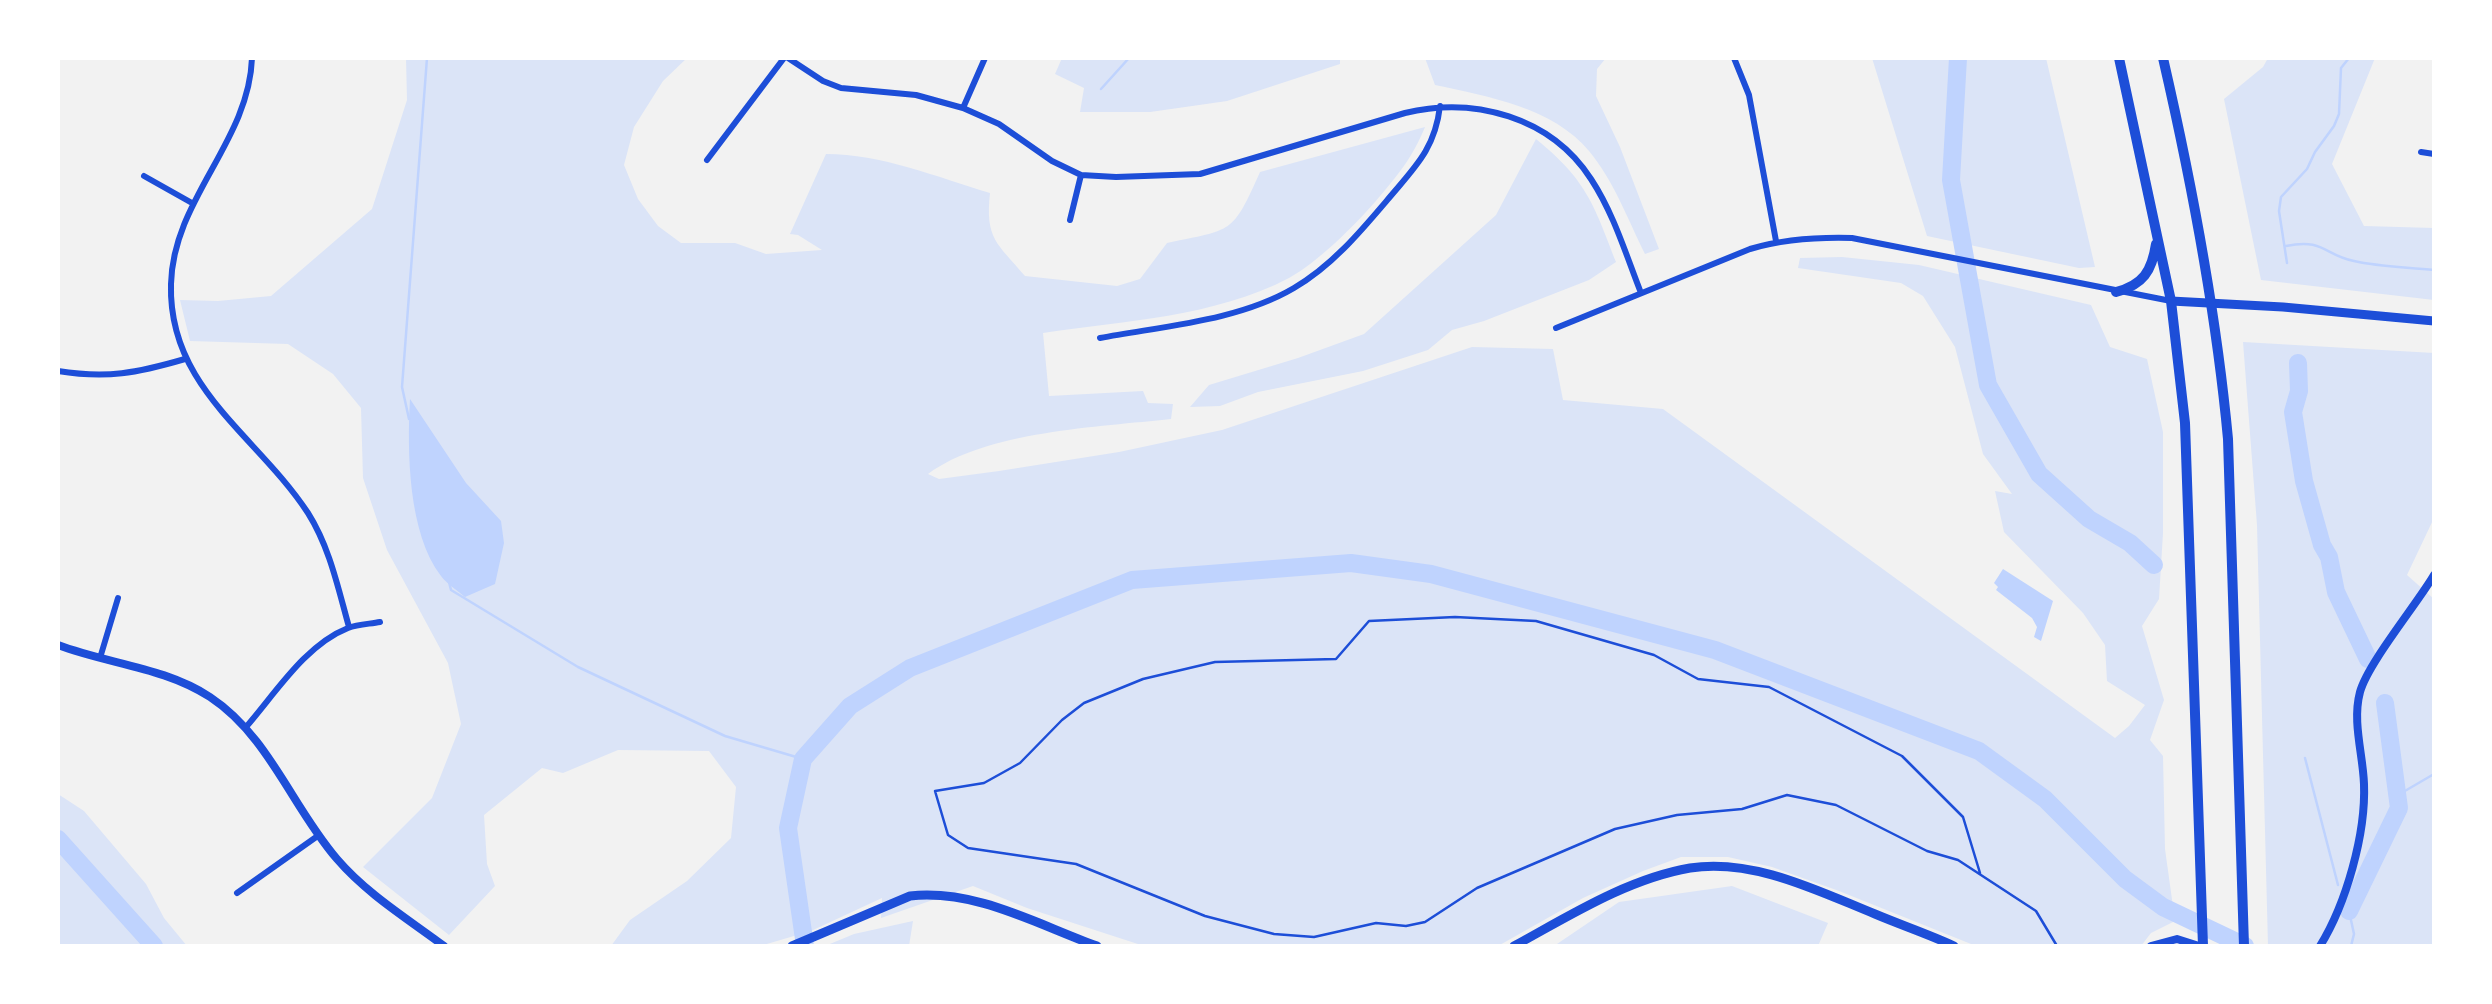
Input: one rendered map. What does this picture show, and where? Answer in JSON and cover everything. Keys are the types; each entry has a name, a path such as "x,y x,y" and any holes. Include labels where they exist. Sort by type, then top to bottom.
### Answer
{"highway":[{"path":"2118,58 2171,301 2189,480 2201,946"},
{"path":"2163,58 2213,302 2228,439 2244,946"},
{"path":"2116,292 2132,288 2148,273 2157,238"}],"main road":[{"path":"2171,301 2434,322"},
{"path":"1514,946 1633,886 1689,868 1719,866 1770,875 1817,890 1954,946"},
{"path":"792,946 910,896 942,894 979,900 1097,946"}],"street":[{"path":"252,58 249,92 239,121 192,203 174,252 174,330 202,388 310,518 331,562 349,627"},
{"path":"707,160 786,58 841,88 916,96 964,108 1000,124 1052,161 1081,174 1116,177 1200,174 1405,113 1440,106 1484,108 1541,130 1588,174 1608,209 1641,293"},
{"path":"964,108 985,58"},
{"path":"1734,58 1749,96 1776,242"},
{"path":"1100,338 1206,319 1293,289 1360,233 1428,152 1440,106"},
{"path":"2421,152 2434,154"},
{"path":"1070,220 1081,174"},
{"path":"144,176 192,203"},
{"path":"1556,328 1776,242 1852,238 2171,301"},
{"path":"58,371 100,377 127,375 185,359"},
{"path":"2320,946 2330,929 2361,832 2361,687 2434,575"},
{"path":"100,658 118,598"},
{"path":"246,727 305,659 326,641 349,627 380,622"},
{"path":"58,645 188,684 220,704 246,727 337,859 444,946"},
{"path":"237,893 320,834"},
{"path":"2152,946 2177,940 2201,946"}],"path":[{"path":"1980,873 1964,817 1902,756 1769,688 1698,678 1654,655 1536,621 1455,617 1369,622 1336,659 1215,662 1143,679 1084,703 1020,763 984,783 935,791 948,835 968,848 1076,864 1205,916 1274,934 1314,937 1376,923 1406,926 1425,922 1477,888 1616,829 1677,814 1742,809 1787,795 1836,804 1927,851 1958,860 2036,911 2056,946"}],"shaded area":[{"path":"406,58 687,58 663,81 634,127 624,165 638,199 658,226 681,243 735,243 766,254 822,250 790,234 826,154 847,155 909,168 990,193 991,231 1025,276 1117,286 1140,279 1167,243 1228,226 1243,208 1260,172 1425,127 1409,158 1375,202 1323,254 1289,278 1200,309 1043,333 1049,396 1143,391 1148,403 1173,404 1171,419 1011,440 980,448 928,474 939,479 999,471 1119,452 1222,430 1472,347 1553,349 1563,400 1663,409 2115,738 2145,705 2107,681 2105,645 2083,613 2004,532 1995,491 2012,494 1983,454 1955,347 1923,296 1901,283 1798,268 1800,258 1842,257 1919,265 2091,305 2110,347 2147,359 2163,432 2159,599 2142,626 2164,700 2150,740 2163,756 2165,849 2175,921 2151,933 2141,946 1976,946 1772,867 1728,857 1681,857 1583,898 1498,946 1144,946 973,886 881,918 882,898 811,931 760,946 611,946 630,920 687,881 731,838 736,787 709,751 618,750 563,773 542,768 484,815 487,864 495,886 449,935 363,867 432,798 461,724 448,663 387,550 363,478 361,408 333,374 288,344 190,341 180,300 271,296 372,209 407,100"},
{"path":"1062,58 1340,58 1340,64 1227,101 1150,112 1080,112 1084,88 1055,74"},
{"path":"1425,58 1606,58 1597,69 1596,96 1659,249 1645,254 1606,175 1574,136 1518,106 1435,85"},
{"path":"1872,58 2046,58 2095,267 2079,268 1927,236"},
{"path":"2268,58 2375,58 2332,164 2364,226 2434,228 2434,300 2261,280 2224,99 2263,67"},
{"path":"1536,139 1586,193 1616,262 1589,280 1452,330 1428,350 1363,371 1258,392 1220,406 1190,407 1209,385 1364,334 1496,215"},
{"path":"2243,342 2434,353 2434,518 2407,575 2434,599 2434,946 2268,946 2257,525"},
{"path":"58,794 84,811 146,884 164,918 187,946 58,946"},
{"path":"1732,886 1828,923 1818,946 1554,946 1619,902"},
{"path":"913,921 909,946 825,946 854,934"}],"water":[{"path":"410,399 466,483 501,521 504,543 495,584 465,597 441,576 422,538 412,491"},
{"path":"2003,569 2053,601 2041,641 2034,637 2037,627 2032,618 1996,590 1994,583"}],"waterway":[{"path":"409,419 402,387 427,58"},
{"path":"1101,89 1129,58"},
{"path":"1958,58 1951,180 1988,385 2039,474 2089,519 2130,543 2154,565"},
{"path":"2287,263 2279,211 2281,197 2307,169 2334,126 2339,114 2341,68 2349,58"},
{"path":"2286,246 2308,244 2354,261 2434,270"},
{"path":"2298,363 2299,391 2293,412 2304,481 2336,592 2368,659"},
{"path":"805,946 788,828 803,759 850,706 910,668 1132,580 1351,563 1431,574 1715,650 1979,751 2045,799 2125,879 2163,907 2245,946"},
{"path":"449,582 451,590 578,667 725,736 803,759"},
{"path":"2349,911 2399,808 2385,703"},
{"path":"2305,758 2338,885"},
{"path":"2398,795 2434,774"},
{"path":"58,839 154,946"},
{"path":"2349,911 2354,934 2351,946"}]}
